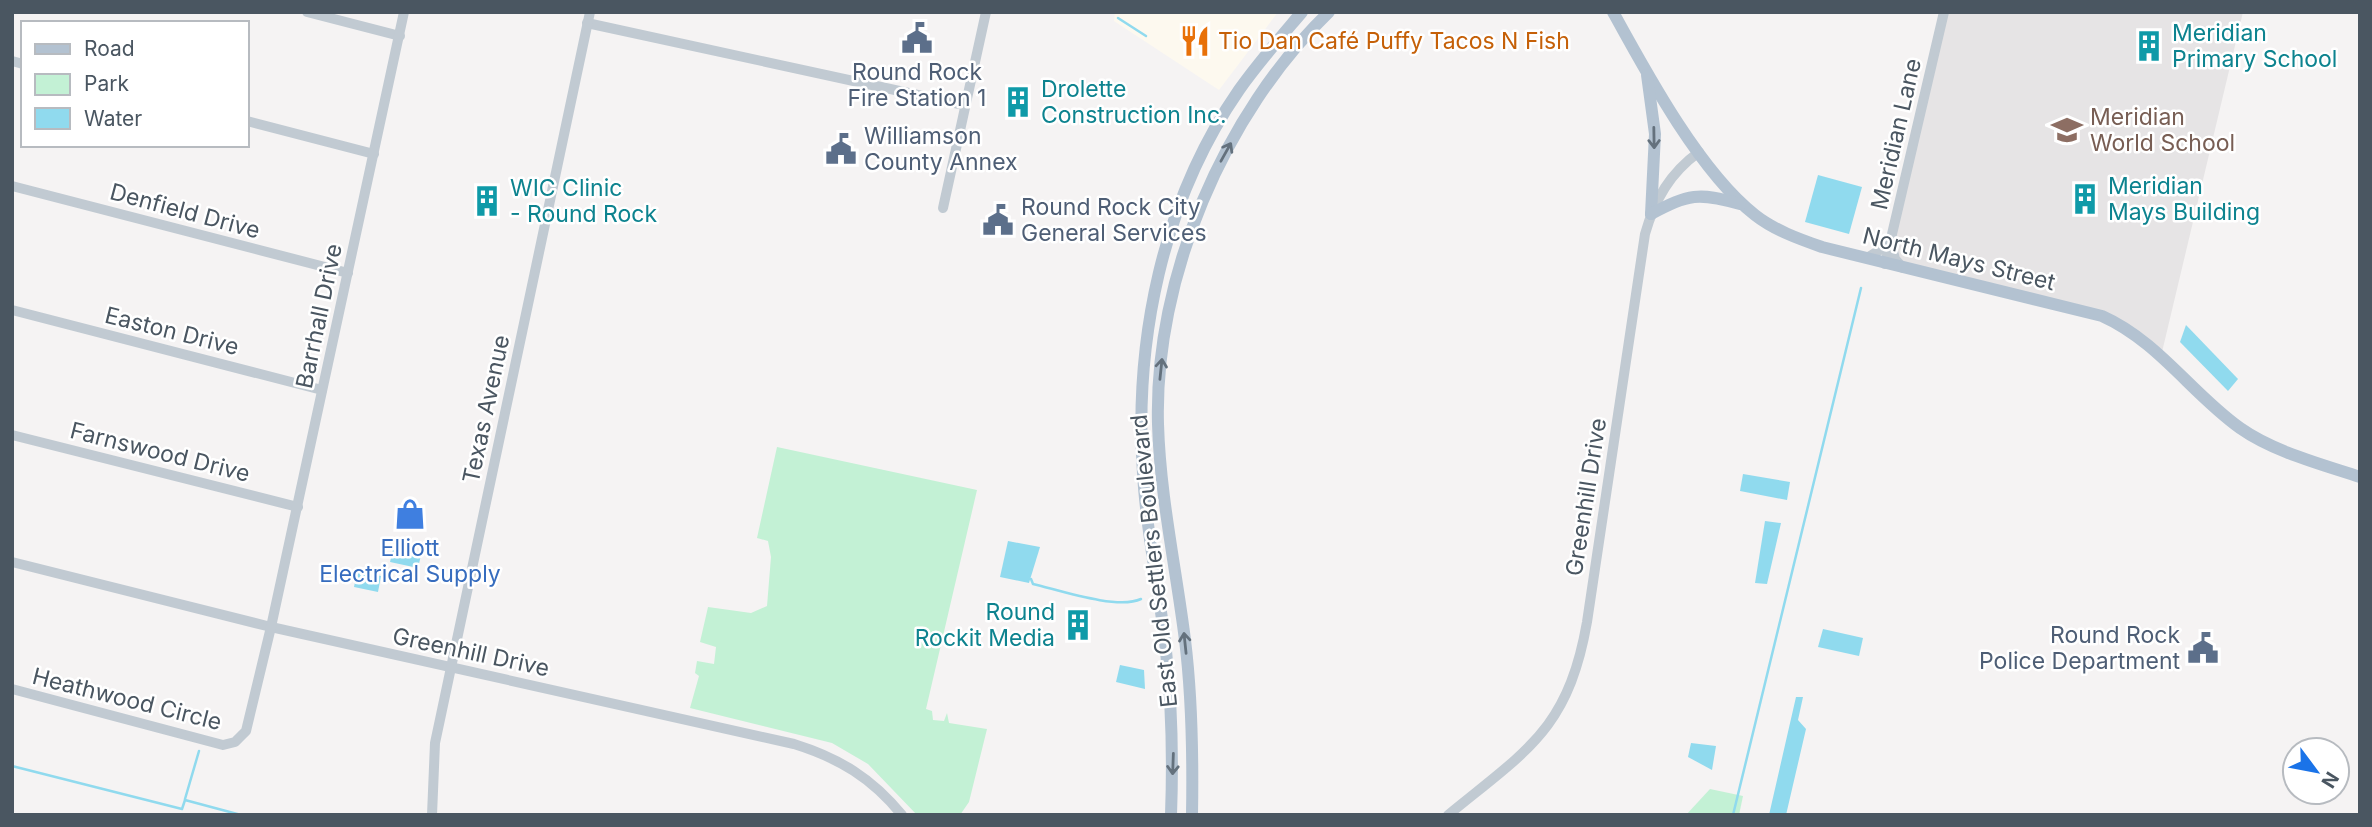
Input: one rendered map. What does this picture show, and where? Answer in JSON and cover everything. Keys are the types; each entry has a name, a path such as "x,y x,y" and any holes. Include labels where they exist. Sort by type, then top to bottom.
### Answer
{"main road":[{"name":"East Old Settlers Boulevard","path":"1171,815 1172,712 1143,474 1141,386 1152,300 1176,215 1226,110 1264,56 1302,12"},
{"name":"North Mays Street","path":"1613,12 1721,184 1756,216 1794,238 1903,269 2087,312 2117,323 2144,341 2242,430 2269,444 2360,477"},
{"name":"East Old Settlers Boulevard","path":"1192,815 1193,761 1185,643 1161,472 1158,422 1166,329 1189,238 1221,161 1266,86 1321,15"},
{"path":"1647,70 1655,134 1651,214"},
{"path":"1651,214 1685,196 1714,197 1744,205"}],"street":[{"path":"307,12 400,36"},
{"name":"Barrhall Drive","path":"271,628 404,12"},
{"path":"943,208 986,12"},
{"name":"Meridian Lane","path":"1885,264 1944,12"},
{"path":"589,18 964,105"},
{"name":"Texas Avenue","path":"432,815 435,743 589,18"},
{"path":"248,121 374,154"},
{"name":"Greenhill Drive","path":"1448,815 1538,739 1559,711 1574,680 1587,622 1645,233 1651,214 1670,179 1699,152"},
{"name":"Denfield Drive","path":"12,186 348,273"},
{"path":"1867,258 1891,243 1895,259 1903,269"},
{"name":"Easton Drive","path":"12,310 323,390"},
{"name":"Farnswood Drive","path":"12,435 298,507"},
{"name":"Greenhill Drive","path":"12,562 271,628 819,752 858,773 902,815"},
{"name":"Heathwood Circle","path":"12,689 228,744 246,731 271,628"}],"shaded area":[{"path":"1115,12 1278,12 1219,90 1114,21"},
{"name":"Meridian World School","path":"1946,12 2243,12 2162,352 2143,334 2101,311 1888,260"}],"green space":[{"path":"777,447 977,490 926,709 932,711 933,720 944,721 947,713 949,723 987,729 969,802 960,815 917,815 868,764 832,743 690,708 699,676 695,673 697,661 714,664 716,647 700,642 708,607 751,613 767,606 771,557 768,541 757,538"},
{"path":"1710,789 1743,796 1739,815 1686,815"}],"water":[{"path":"1818,175 1862,187 1849,234 1805,222"},
{"path":"2186,325 2238,379 2228,391 2180,342"},
{"path":"1743,474 1790,482 1787,500 1740,491"},
{"path":"1765,521 1781,523 1767,584 1755,583"},
{"path":"1008,541 1040,547 1029,583 1000,577"},
{"path":"393,549 421,555 418,568 390,562"},
{"path":"357,572 381,576 378,592 354,587"},
{"path":"1823,629 1863,638 1859,656 1818,647"},
{"path":"1120,665 1144,670 1145,689 1116,682"},
{"path":"1796,697 1803,697 1798,720 1806,729 1786,815 1769,815"},
{"path":"1691,743 1716,746 1712,770 1688,757"}],"waterway":[{"path":"1118,18 1146,36"},
{"path":"1733,815 1861,288"},
{"path":"1031,579 1033,584 1103,601 1131,602 1141,599"},
{"path":"185,799 199,751"},
{"path":"12,766 182,809 185,800 241,815"}],"place":[{"name":"Round Rock Fire Station 1","path":"917,38"},
{"name":"Tio Dan Café Puffy Tacos N Fish","path":"1195,41"},
{"name":"Meridian Primary School","path":"2149,46"},
{"name":"Drolette Construction Inc.","path":"1018,102"},
{"name":"Meridian World School","path":"2067,130"},
{"name":"Williamson County Annex","path":"841,149"},
{"name":"Meridian Mays Building","path":"2085,199"},
{"name":"WIC Clinic - Round Rock","path":"487,201"},
{"name":"Round Rock City General Services","path":"998,220"},
{"name":"Elliott Electrical Supply","path":"410,514"},
{"name":"Round Rockit Media","path":"1078,625"},
{"name":"Round Rock Police Department","path":"2203,648"}]}
